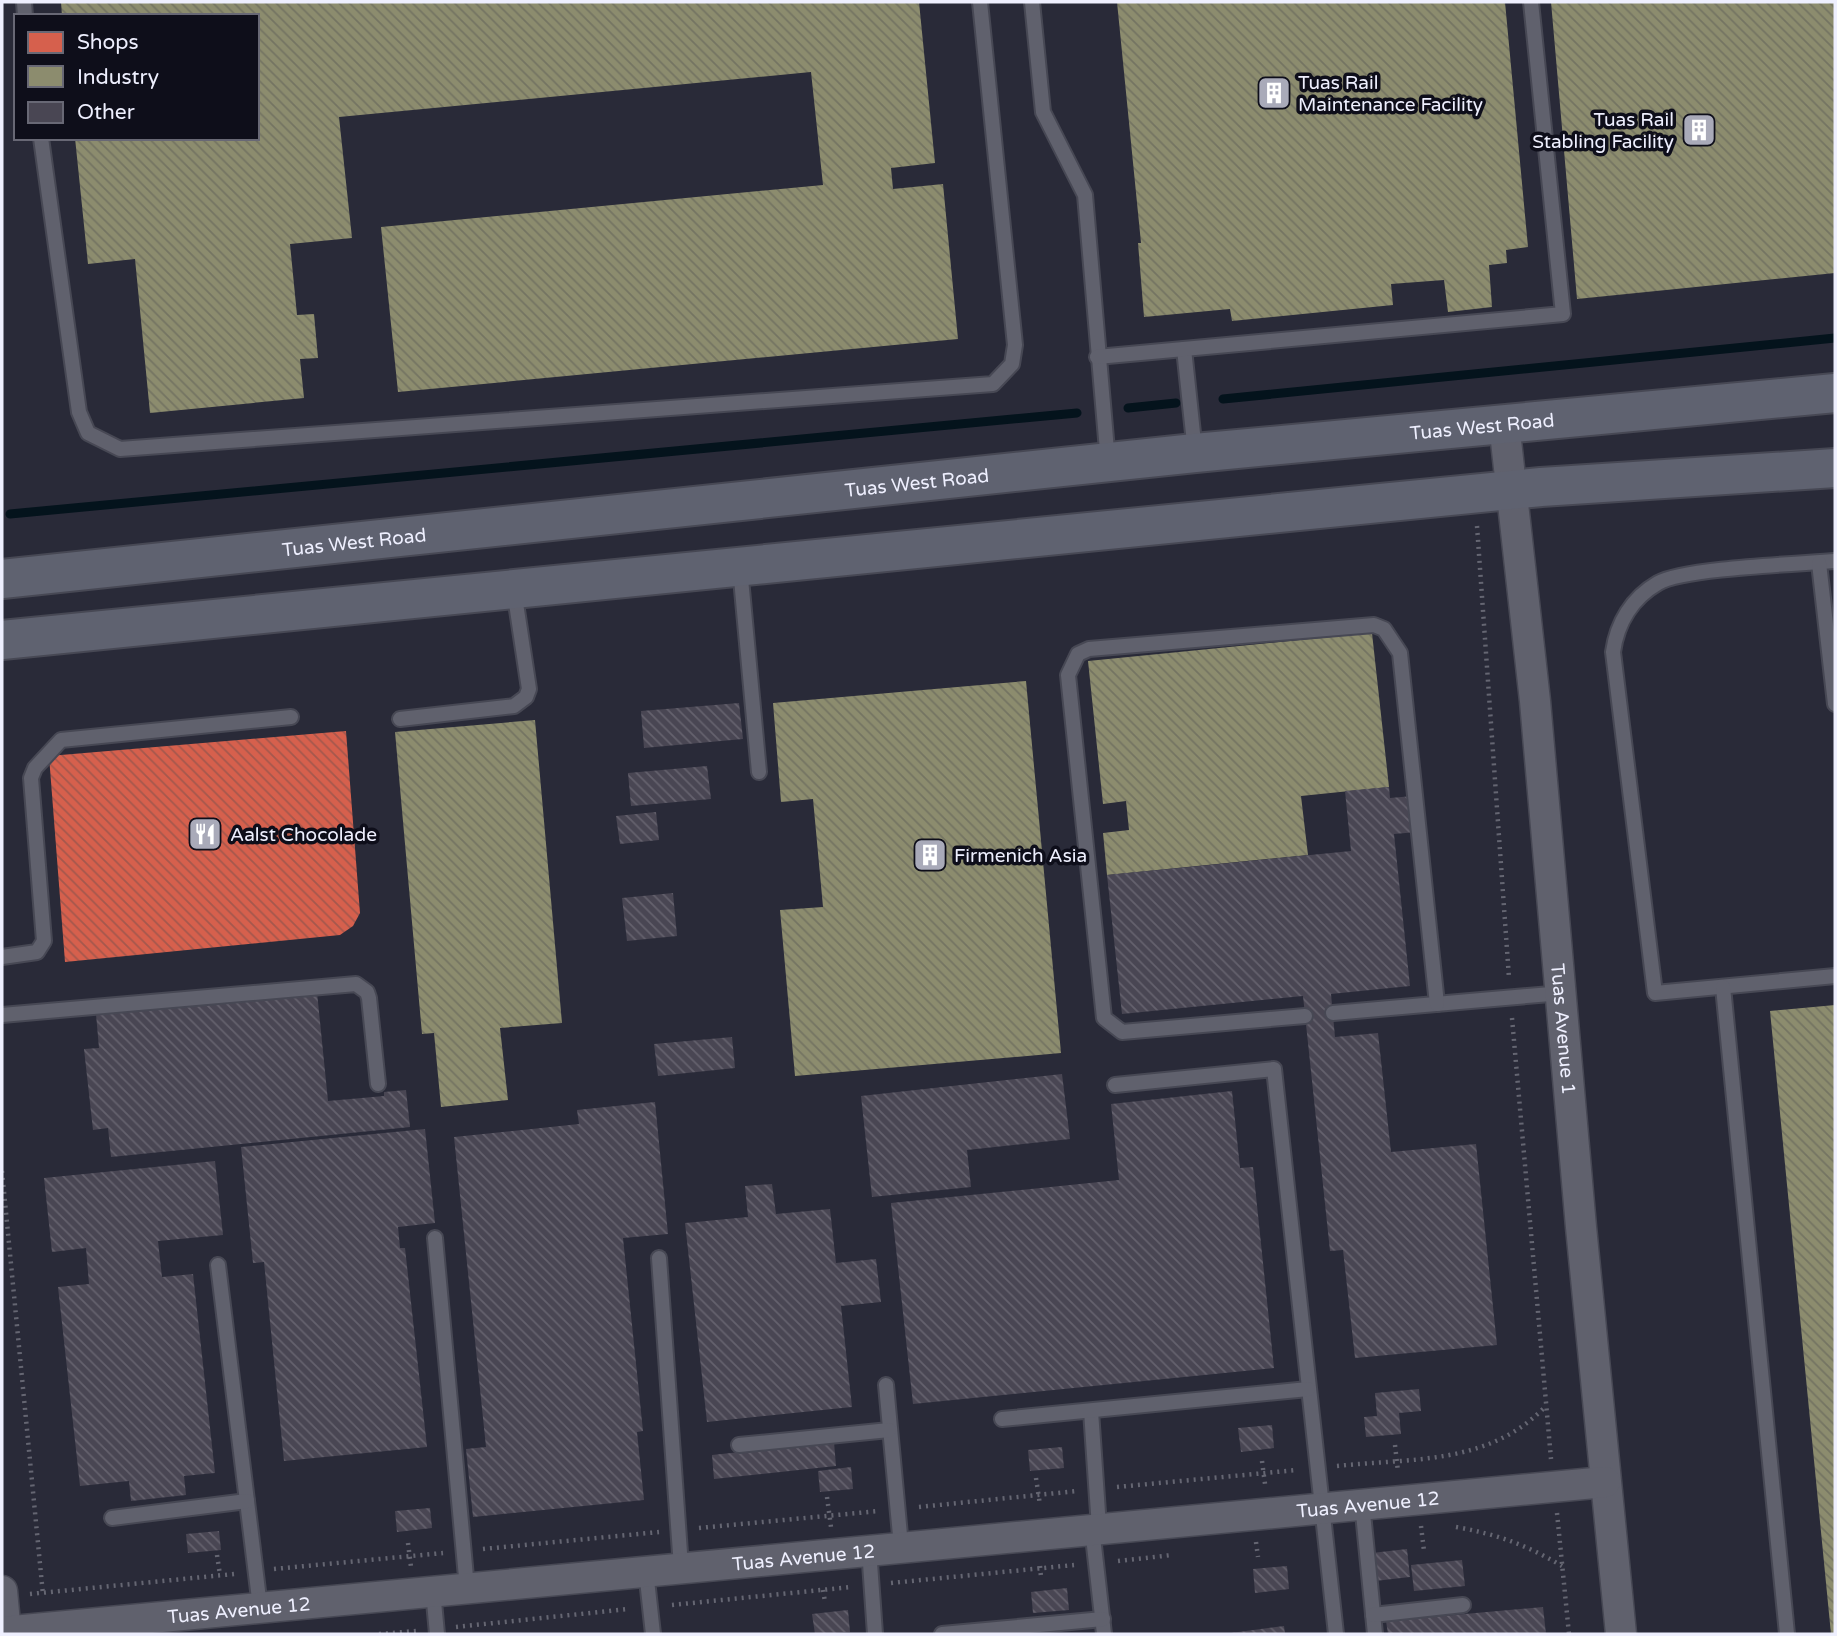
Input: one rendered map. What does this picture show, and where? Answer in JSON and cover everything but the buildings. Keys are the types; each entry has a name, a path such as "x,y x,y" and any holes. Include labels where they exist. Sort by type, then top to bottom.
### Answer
{"main road":[{"name":"Tuas West Road","path":"2,579 1195,453 1835,393"},
{"path":"2,640 1513,490 1835,468"}],"street":[{"name":"Tuas Avenue 1","path":"1504,424 1513,490 1562,993 1621,1634"},
{"name":"Tuas Avenue 12","path":"4,1632 1605,1482"},
{"path":"2,1591 4,1632"}],"lane":[{"path":"41,140 79,412 88,433 120,449 993,384 1012,364 1015,345 980,2"},
{"path":"1032,2 1043,113 1085,195 1108,463"},
{"path":"1097,357 1563,314 1531,2"},
{"path":"1184,349 1195,453"},
{"path":"1835,561 1693,574 1660,581 1629,609 1616,632 1613,653 1655,993 1835,976"},
{"path":"1819,562 1835,704"},
{"path":"740,566 759,772"},
{"path":"400,719 514,706 526,697 530,689 513,589"},
{"path":"1305,1016 1122,1032 1104,1018 1068,675 1078,654 1089,649 1374,625 1384,629 1400,653 1437,1004"},
{"path":"2,957 37,952 44,941 31,778 35,768 61,740 291,717"},
{"path":"2,1015 356,984 367,992 369,998 379,1084"},
{"path":"1723,987 1787,1634"},
{"path":"1333,1013 1562,993"},
{"path":"1115,1085 1274,1069 1336,1634"},
{"path":"435,1238 467,1588"},
{"path":"659,1258 681,1567"},
{"path":"218,1265 260,1607"},
{"path":"886,1385 901,1546"},
{"path":"1002,1419 1308,1390"},
{"path":"942,1634 1104,1627 1096,1563 1097,1489 1091,1410"},
{"path":"739,1445 889,1430"},
{"path":"112,1518 247,1502"},
{"path":"1362,1503 1375,1634"},
{"path":"869,1549 875,1634"},
{"path":"646,1570 653,1634"},
{"path":"433,1591 437,1631"},
{"path":"1373,1615 1463,1605"}],"path":[{"path":"1475,494 1510,997 1545,1407 1569,1634"},
{"path":"2,1171 45,1628"},
{"path":"2,1597 1458,1454 1495,1444 1526,1426 1545,1407"},
{"path":"1444,1528 1494,1533 1531,1547 1562,1566"},
{"path":"1365,1536 1433,1530"},
{"path":"1243,1548 1270,1545"},
{"path":"379,1634 437,1631 1176,1555"}],"waterway":[{"path":"1223,399 1835,338"},
{"path":"1128,408 1176,403"},
{"path":"10,514 1077,413"}],"place":[{"name":"Tuas Rail Maintenance Facility","path":"1274,93"},
{"name":"Tuas Rail Stabling Facility","path":"1699,130"},
{"name":"Aalst Chocolade","path":"205,834"},
{"name":"Firmenich Asia","path":"930,855"}]}
